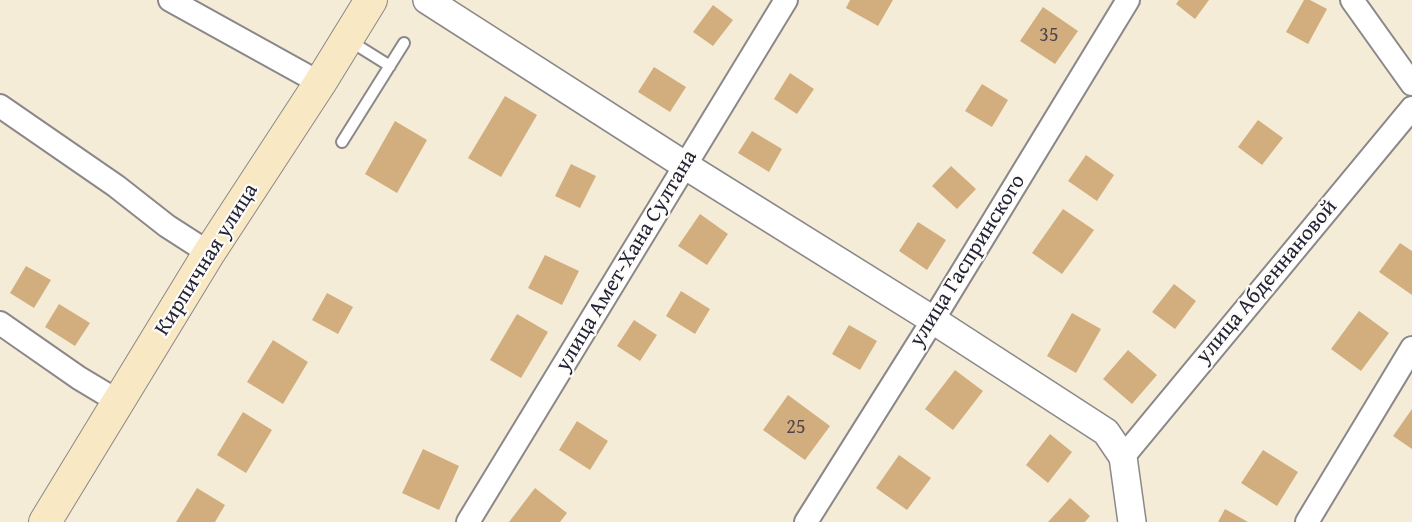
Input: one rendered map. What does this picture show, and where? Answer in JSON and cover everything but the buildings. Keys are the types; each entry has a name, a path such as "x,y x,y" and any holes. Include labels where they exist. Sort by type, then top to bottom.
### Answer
{"main road":[{"name":"Кирпичная улица","path":"45,522 209,253 320,83 371,0"}],"street":[{"path":"170,0 320,83"},
{"path":"427,0 1106,432 1123,457 1130,521"},
{"name":"улица Амет-Хана Султана","path":"468,522 786,0"},
{"name":"улица Гаспринского","path":"806,522 933,320 1128,0"},
{"path":"1352,0 1412,84"},
{"path":"0,106 116,186 167,226 209,253"},
{"name":"улица Абденнановой","path":"1123,457 1412,108"},
{"path":"0,323 79,378 119,402"},
{"path":"1307,522 1412,348"}],"lane":[{"path":"347,39 390,66"},
{"path":"342,142 404,43"}]}
